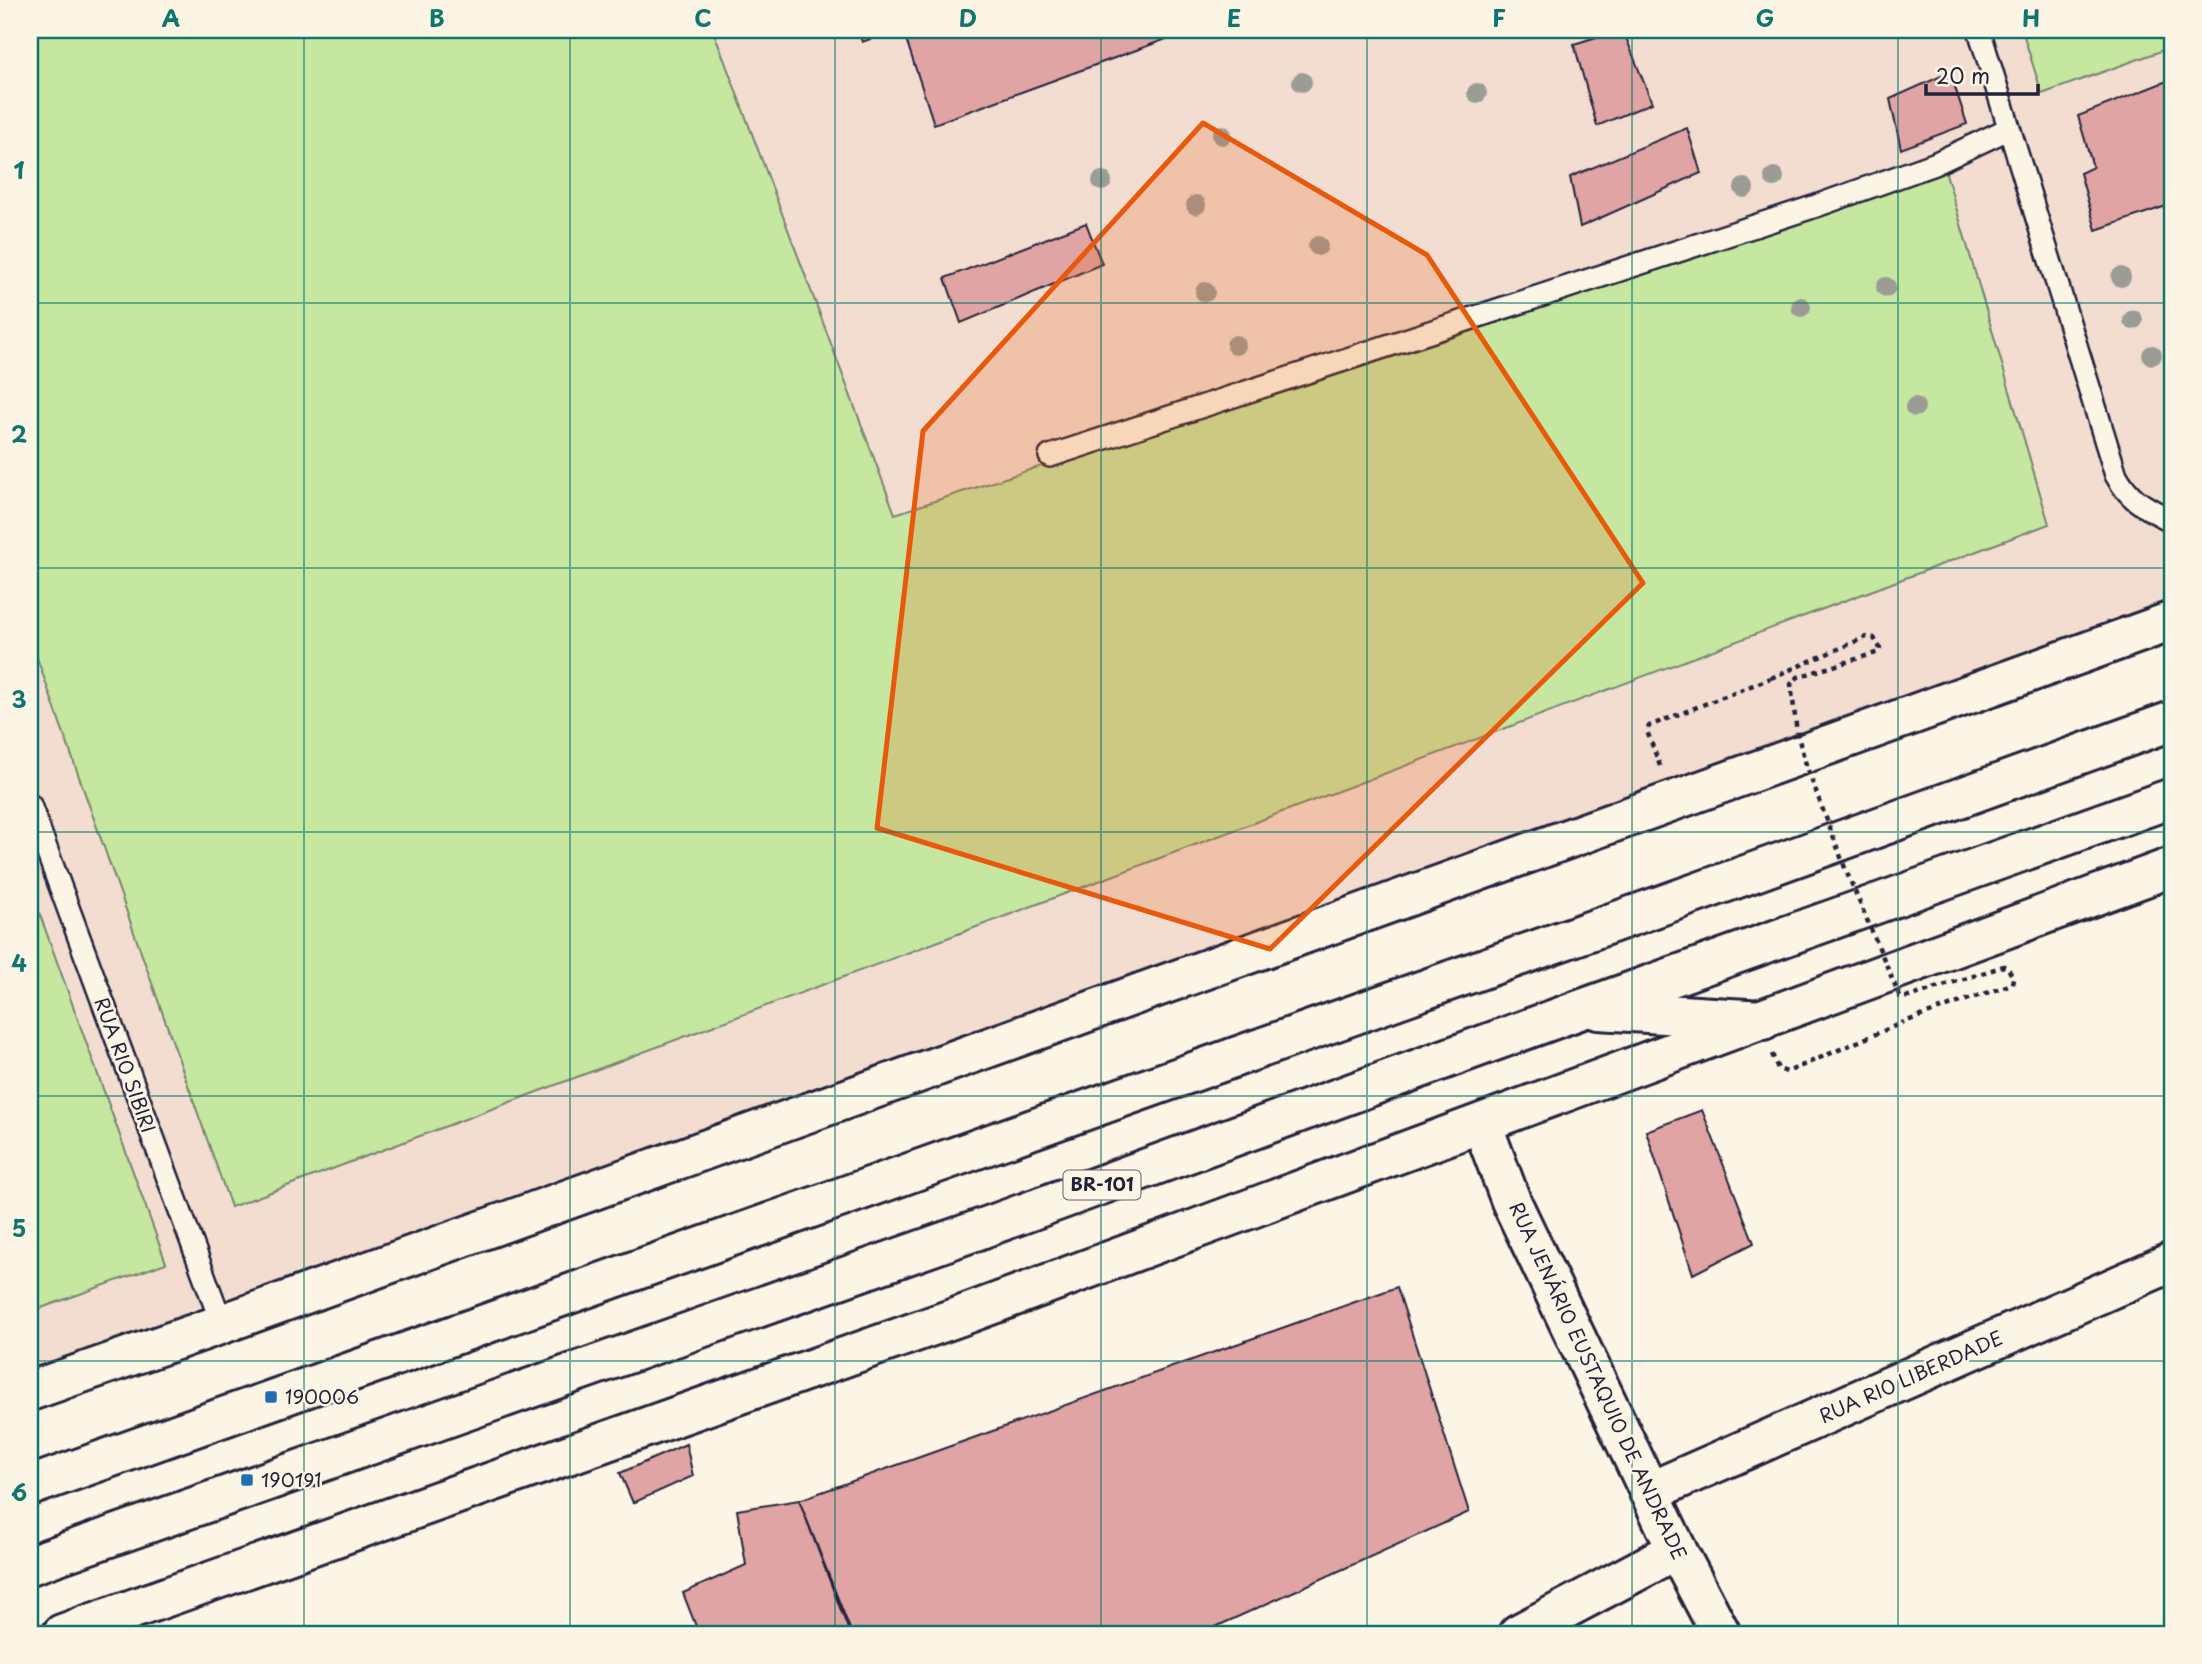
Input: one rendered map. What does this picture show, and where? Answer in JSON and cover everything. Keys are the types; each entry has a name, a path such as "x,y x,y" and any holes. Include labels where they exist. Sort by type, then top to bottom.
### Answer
{"main road":[{"path":"30,1391 2172,621"},
{"path":"30,1486 2172,721"},
{"name":"BR-101","path":"30,1565 975,1231 1582,1009 2172,798"},
{"path":"62,1634 966,1314 2172,867"},
{"path":"1582,1009 1763,1020"},
{"name":"RUA JENÁRIO EUSTAQUIO DE ANDRADE","path":"1482,1124 1511,1201 1677,1550 1721,1634"},
{"name":"RUA RIO LIBERDADE","path":"1649,1492 2172,1262"},
{"path":"1518,1634 1677,1550"}],"lane":[{"path":"1979,30 2116,475 2126,492 2137,503 2172,521"},
{"path":"1050,456 1816,206 1934,164 2008,129"},
{"name":"RUA RIO SIBIRI","path":"30,805 222,1324"}],"path":[{"path":"1673,801 1647,728 1866,637 1874,638 1880,648 1877,653 1798,677 1791,684 1797,733 1807,768 1843,862 1900,997 1909,997 2004,966 2013,978 2011,984 1903,1022 1787,1072 1775,1065 1763,1020"}],"highlighted area":[{"path":"1203,123 1427,255 1643,583 1270,949 877,828 923,431"}],"shaded area":[{"path":"30,30 2172,30 2172,625 30,1410"}],"green space":[{"path":"30,30 713,30 895,514 1945,170 2049,524 231,1207 30,638"},
{"path":"2022,30 2172,30 2172,47 2042,94"},
{"path":"30,887 166,1263 30,1312"}],"building":[{"path":"858,30 896,30 862,42"},
{"path":"903,30 1191,30 934,124"},
{"path":"1623,30 1652,103 1597,126 1574,44"},
{"path":"1950,72 1967,124 1901,149 1890,99"},
{"path":"2172,79 2172,204 2096,230 2080,173 2093,167 2078,116"},
{"path":"1687,128 1701,173 1580,227 1570,177"},
{"path":"1086,223 1102,264 961,323 945,278"},
{"path":"1702,1110 1754,1243 1693,1274 1646,1131"},
{"path":"1397,1287 1469,1512 1200,1634 852,1634 799,1500"},
{"path":"686,1444 693,1476 633,1503 620,1473"},
{"path":"799,1500 850,1634 699,1634 683,1593 746,1565 737,1510"}],"place":[{"name":"190006","path":"271,1397"},
{"name":"190191","path":"247,1480"}]}
